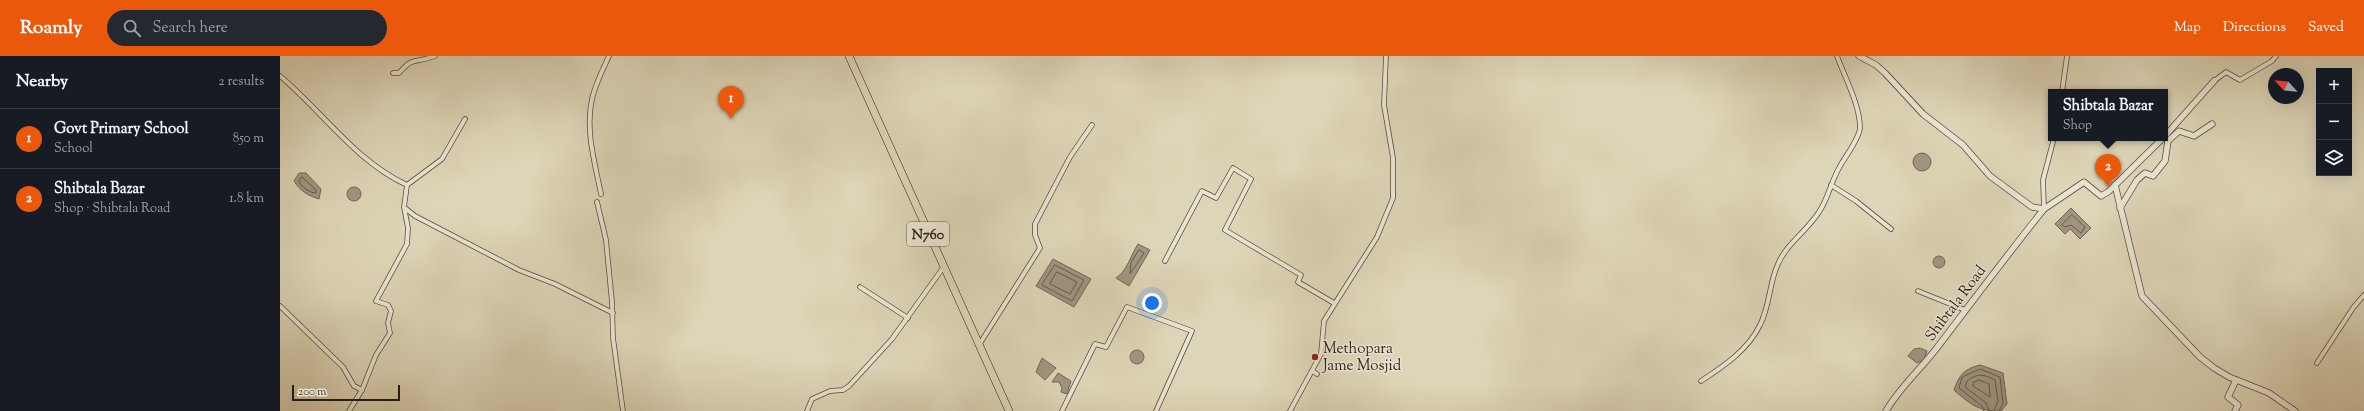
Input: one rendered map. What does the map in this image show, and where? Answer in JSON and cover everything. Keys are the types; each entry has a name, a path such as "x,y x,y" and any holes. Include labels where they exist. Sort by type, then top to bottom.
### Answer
{"highway":[{"name":"N760","path":"849,56 943,268 1009,411"}],"street":[{"path":"393,73 399,73 406,60 410,57 435,56"},
{"path":"600,194 592,150 591,109 592,98 609,56"},
{"path":"1290,411 1321,354 1322,325 1334,303 1377,237 1393,198 1392,158 1384,105 1386,56"},
{"path":"1701,381 1728,363 1744,347 1760,325 1772,279 1781,257 1785,250 1820,212 1831,185 1860,129 1855,103 1837,56"},
{"path":"1859,56 1876,65 1885,73 1923,114 1963,145 1990,176 2001,186 2032,207 2044,209 2043,180 2053,141"},
{"path":"2062,89 2067,56"},
{"path":"2214,81 2226,72 2240,80 2272,62 2276,56"},
{"path":"280,76 299,92 312,109 348,141 354,150 390,177 407,185"},
{"name":"Shibtala Road","path":"2168,133 2214,81"},
{"path":"350,411 362,390 376,355 390,333 388,323 391,311 388,306 376,301 407,244 408,228 404,207 407,185 442,159 465,119"},
{"path":"2120,208 2137,180 2145,173 2153,176 2165,161 2168,141 2179,131 2194,136 2212,124"},
{"path":"979,346 993,326 1040,248 1035,235 1035,224 1070,157 1092,125"},
{"name":"Shibtala Road","path":"1886,411 1905,382 1934,352 2000,262 2044,209 2084,182 2101,196 2115,185 2160,141"},
{"path":"1165,261 1202,191 1216,198 1233,168 1251,179 1225,230 1301,275 1298,282 1334,303"},
{"path":"1831,185 1856,201 1891,229"},
{"path":"2115,185 2142,296 2200,358 2214,368 2236,380 2269,393 2295,411"},
{"path":"597,202 606,240 613,313 613,338 624,411"},
{"path":"404,207 415,216 519,270 555,284 613,313"},
{"path":"807,411 812,399 830,391 843,390 849,386 908,318 943,268"},
{"path":"860,287 908,318"},
{"path":"1918,292 1965,310"},
{"path":"2317,363 2353,308 2364,295"},
{"path":"280,306 343,367 354,386 362,390"},
{"path":"1062,411 1095,344 1106,347 1127,307 1192,331 1156,411"},
{"path":"1312,371 1318,374"},
{"path":"2235,411 2238,405 2228,397 2236,380"}],"water":[{"path":"1922,153 1928,156 1931,162 1928,168 1922,171 1916,168 1913,162 1916,156"},
{"path":"299,173 306,173 321,189 319,199 305,193 296,185 294,181"},
{"path":"354,187 359,189 361,194 359,199 354,201 349,199 347,194 349,189"},
{"path":"2071,208 2091,228 2080,239 2070,229 2065,234 2055,224"},
{"path":"1138,244 1150,250 1129,286 1116,278 1126,267"},
{"path":"1939,256 1943,258 1945,262 1943,266 1939,268 1935,266 1933,262 1935,258"},
{"path":"1053,259 1091,279 1074,307 1036,286"},
{"path":"1920,348 1927,351 1924,360 1917,363 1908,356 1914,349"},
{"path":"1134,350 1140,350 1144,354 1144,360 1140,364 1134,364 1130,360 1130,354"},
{"path":"1042,358 1056,368 1045,380 1036,372"},
{"path":"1980,365 2003,373 2007,404 2001,411 1986,410 1975,406 1965,400 1954,390 1963,373 1970,368"},
{"path":"1058,373 1071,381 1067,394 1061,392 1062,388 1059,382 1052,382"}],"place":[{"name":"Govt Primary School","path":"731,119"},
{"name":"Shibtala Bazar","path":"2108,187"},
{"name":"Methopara Jame Mosjid","path":"1315,357"}]}
